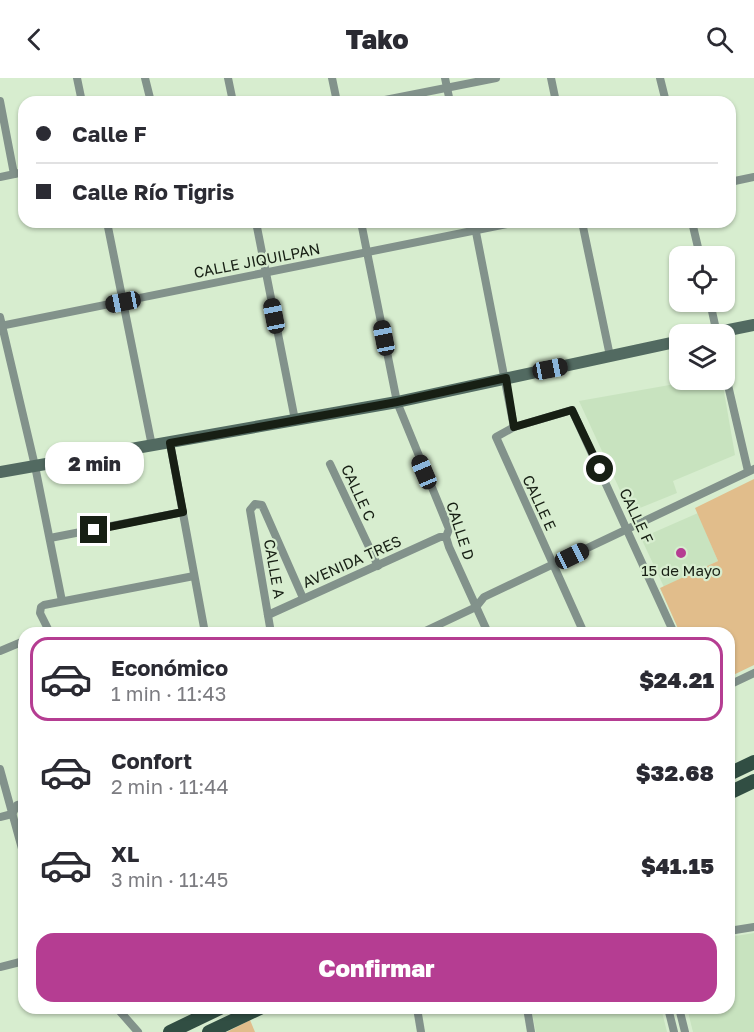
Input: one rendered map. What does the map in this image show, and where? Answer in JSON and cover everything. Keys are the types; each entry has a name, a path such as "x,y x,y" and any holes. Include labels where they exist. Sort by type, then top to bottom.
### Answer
{"main road":[{"path":"735,329 754,325"},
{"path":"0,472 397,402 669,343"},
{"path":"735,771 754,762"},
{"path":"735,790 754,782"},
{"path":"170,1032 208,1014"},
{"path":"212,1030 217,1016 220,1014"},
{"path":"212,1030 247,1014"}],"street":[{"path":"78,78 81,96"},
{"path":"146,78 150,96"},
{"path":"228,78 232,96"},
{"path":"332,78 336,96"},
{"path":"445,78 449,96"},
{"path":"406,96 496,78"},
{"path":"551,78 555,96"},
{"path":"660,78 664,96"},
{"path":"0,101 14,174"},
{"path":"0,177 18,173"},
{"path":"736,181 754,177"},
{"path":"108,228 152,446"},
{"path":"257,228 295,420"},
{"name":"CALLE D","path":"362,228 397,402 449,529 446,537 485,627"},
{"name":"CALLE JIQUILPAN","path":"1,323 266,274 367,253 467,228"},
{"path":"475,228 514,427"},
{"path":"583,228 610,356"},
{"path":"693,228 698,246"},
{"path":"1,323 35,466 62,602"},
{"path":"434,627 476,607 484,597 554,566 751,470 730,390"},
{"name":"CALLE F","path":"514,427 572,410 671,627"},
{"name":"CALLE E","path":"514,427 499,434 496,437 496,444 581,627"},
{"path":"170,443 204,627"},
{"name":"CALLE C","path":"330,464 378,566"},
{"name":"CALLE A","path":"270,627 250,510 255,504 262,505 303,598"},
{"path":"50,538 183,512"},
{"name":"AVENIDA TRES","path":"268,615 440,537 446,537"},
{"path":"45,627 40,613 41,607 194,576"},
{"path":"0,651 18,643"},
{"path":"735,683 753,676"},
{"path":"0,769 18,835"},
{"path":"0,817 12,814 18,805"},
{"path":"735,930 754,927"},
{"path":"0,967 18,962"},
{"path":"122,1014 138,1032"},
{"path":"418,1014 421,1032"},
{"path":"528,1014 531,1032"},
{"path":"670,1014 674,1032"},
{"path":"680,1014 685,1032"}],"shaded area":[{"path":"669,385 669,390 724,390 735,455 673,481 677,493 630,512 579,401"},
{"path":"754,479 754,665 735,674 735,627 677,627 660,588 718,561 695,508"},
{"name":"15 de Mayo","path":"698,513 718,561 664,587 641,538"},
{"path":"754,933 754,1032 693,1032 688,1014 735,1014 735,936"},
{"path":"532,1014 662,1014 667,1032 536,1032"},
{"path":"250,1020 255,1032 227,1032"}],"place":[{"name":"15 de Mayo","path":"681,553"}],"route":[{"path":"94,530 183,512 170,443 397,402 506,378 514,427 572,410 600,469"}]}
